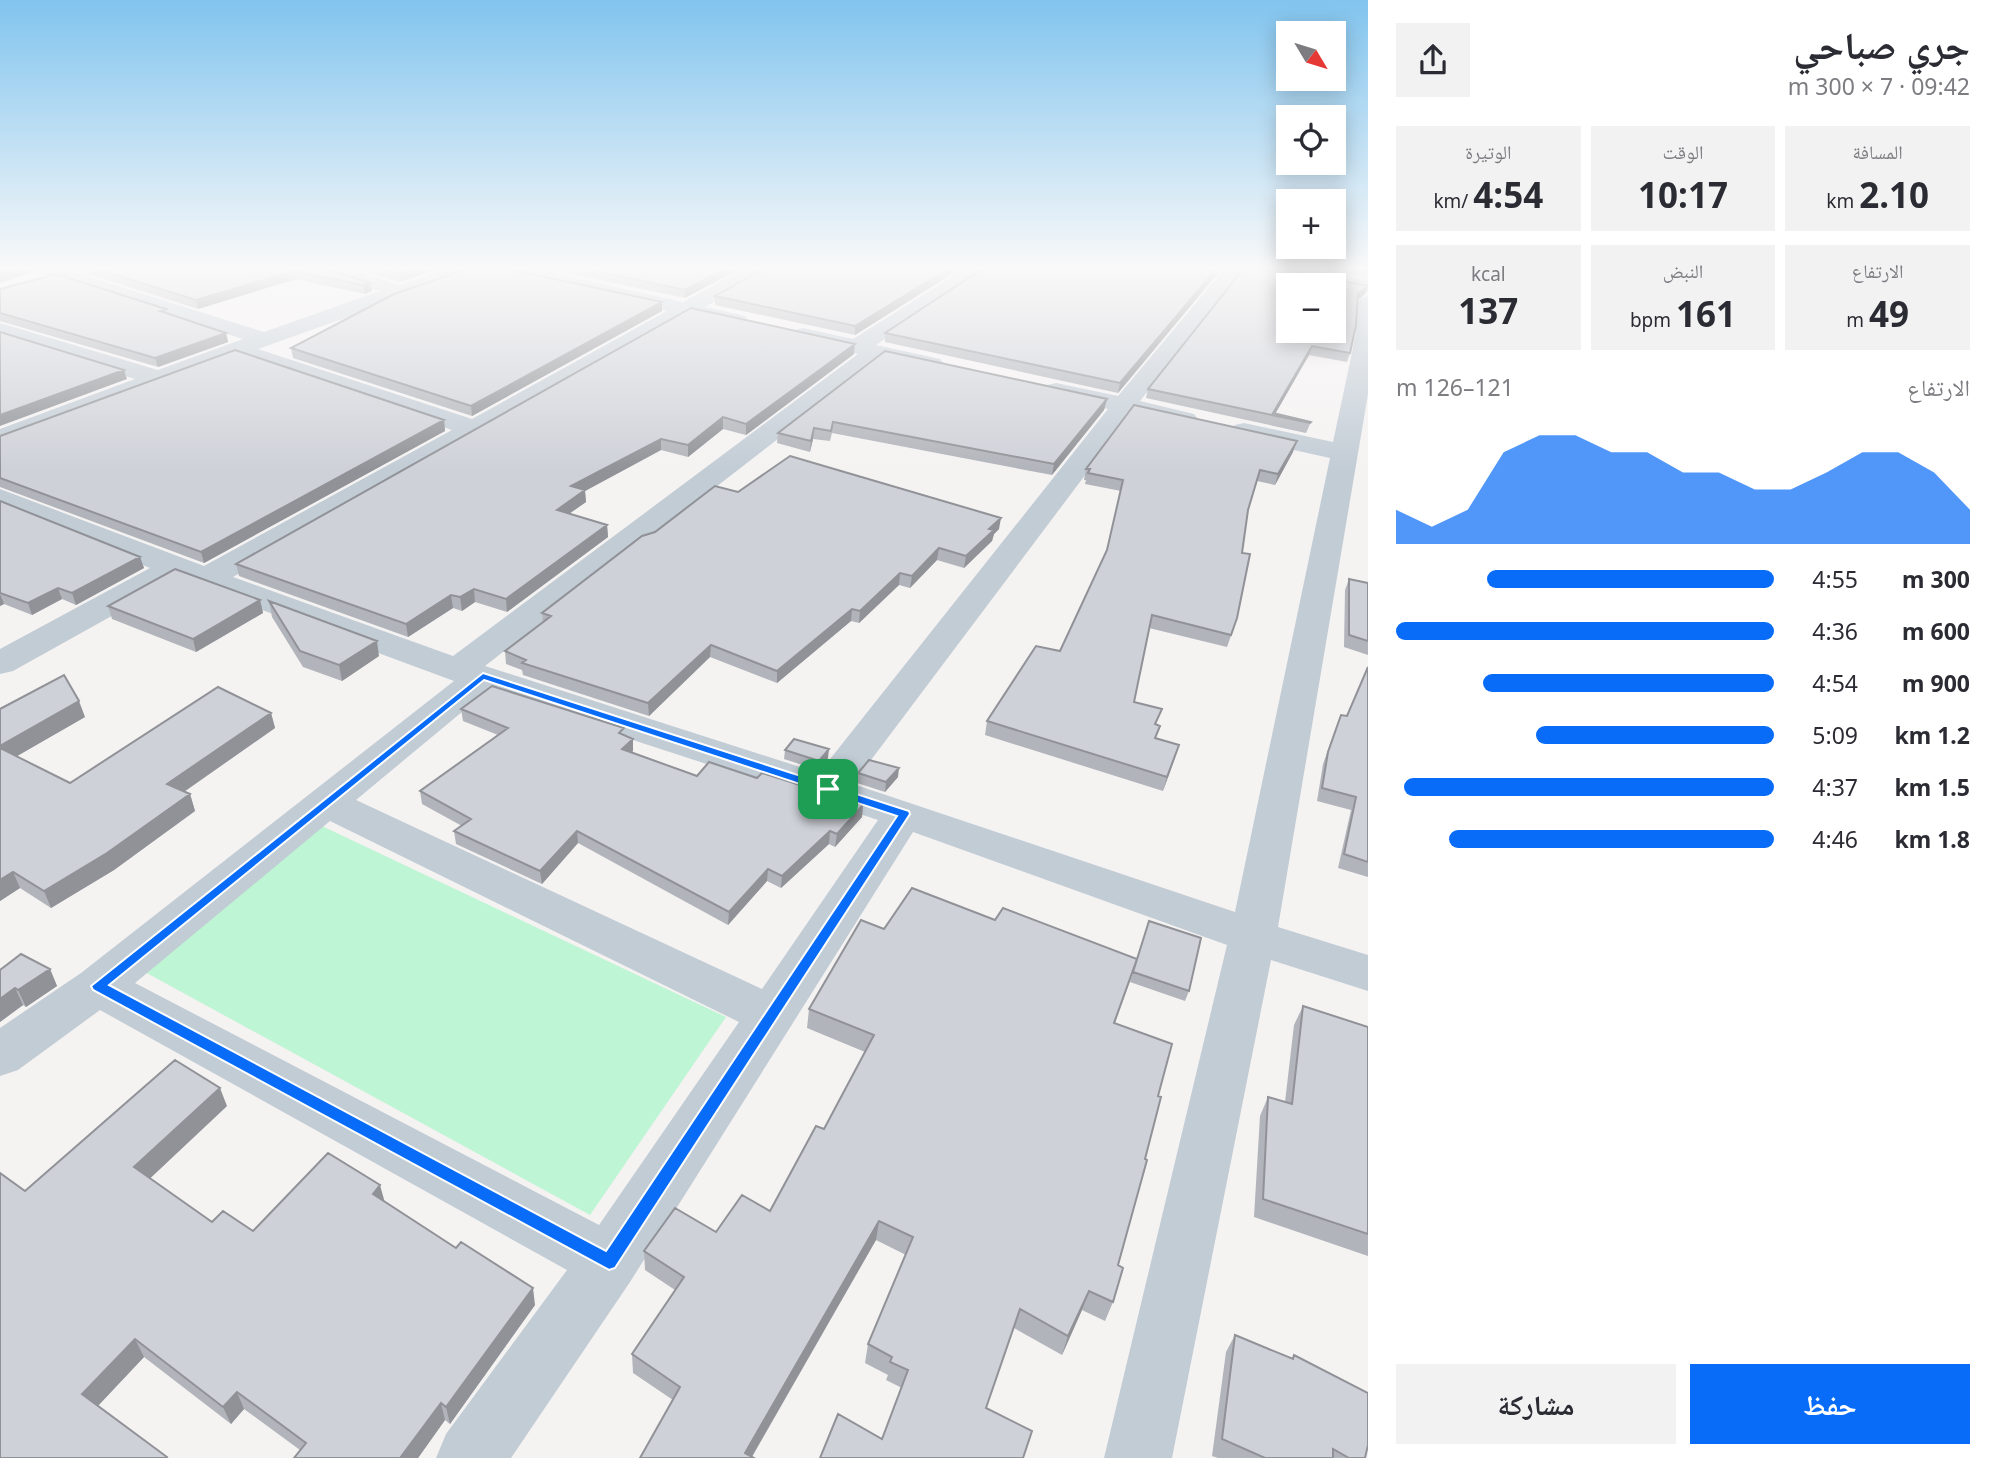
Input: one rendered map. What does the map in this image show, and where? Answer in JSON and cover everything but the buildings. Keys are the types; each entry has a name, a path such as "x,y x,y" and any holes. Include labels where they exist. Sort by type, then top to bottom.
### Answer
{"street":[{"path":"17,335 158,378"},
{"path":"252,335 265,339"},
{"path":"0,438 276,335"},
{"path":"8,650 191,572 476,429 643,335"},
{"path":"802,335 958,369"},
{"path":"0,1055 99,986 325,802 470,673 886,335"},
{"path":"828,789 990,582 1122,405 1180,335"},
{"path":"1138,1458 1261,897 1368,335"},
{"path":"236,349 476,429"},
{"path":"1040,387 1345,453"},
{"path":"0,498 191,572 470,673 904,814 1251,936 1368,973"},
{"path":"325,802 772,1016"},
{"path":"470,1458 609,1262 904,814"},
{"path":"99,986 609,1262"}],"green space":[{"path":"305,818 726,1017 590,1215 143,971"}],"route":[{"path":"483,676 828,789 904,814 609,1262 99,986 483,676"}]}
